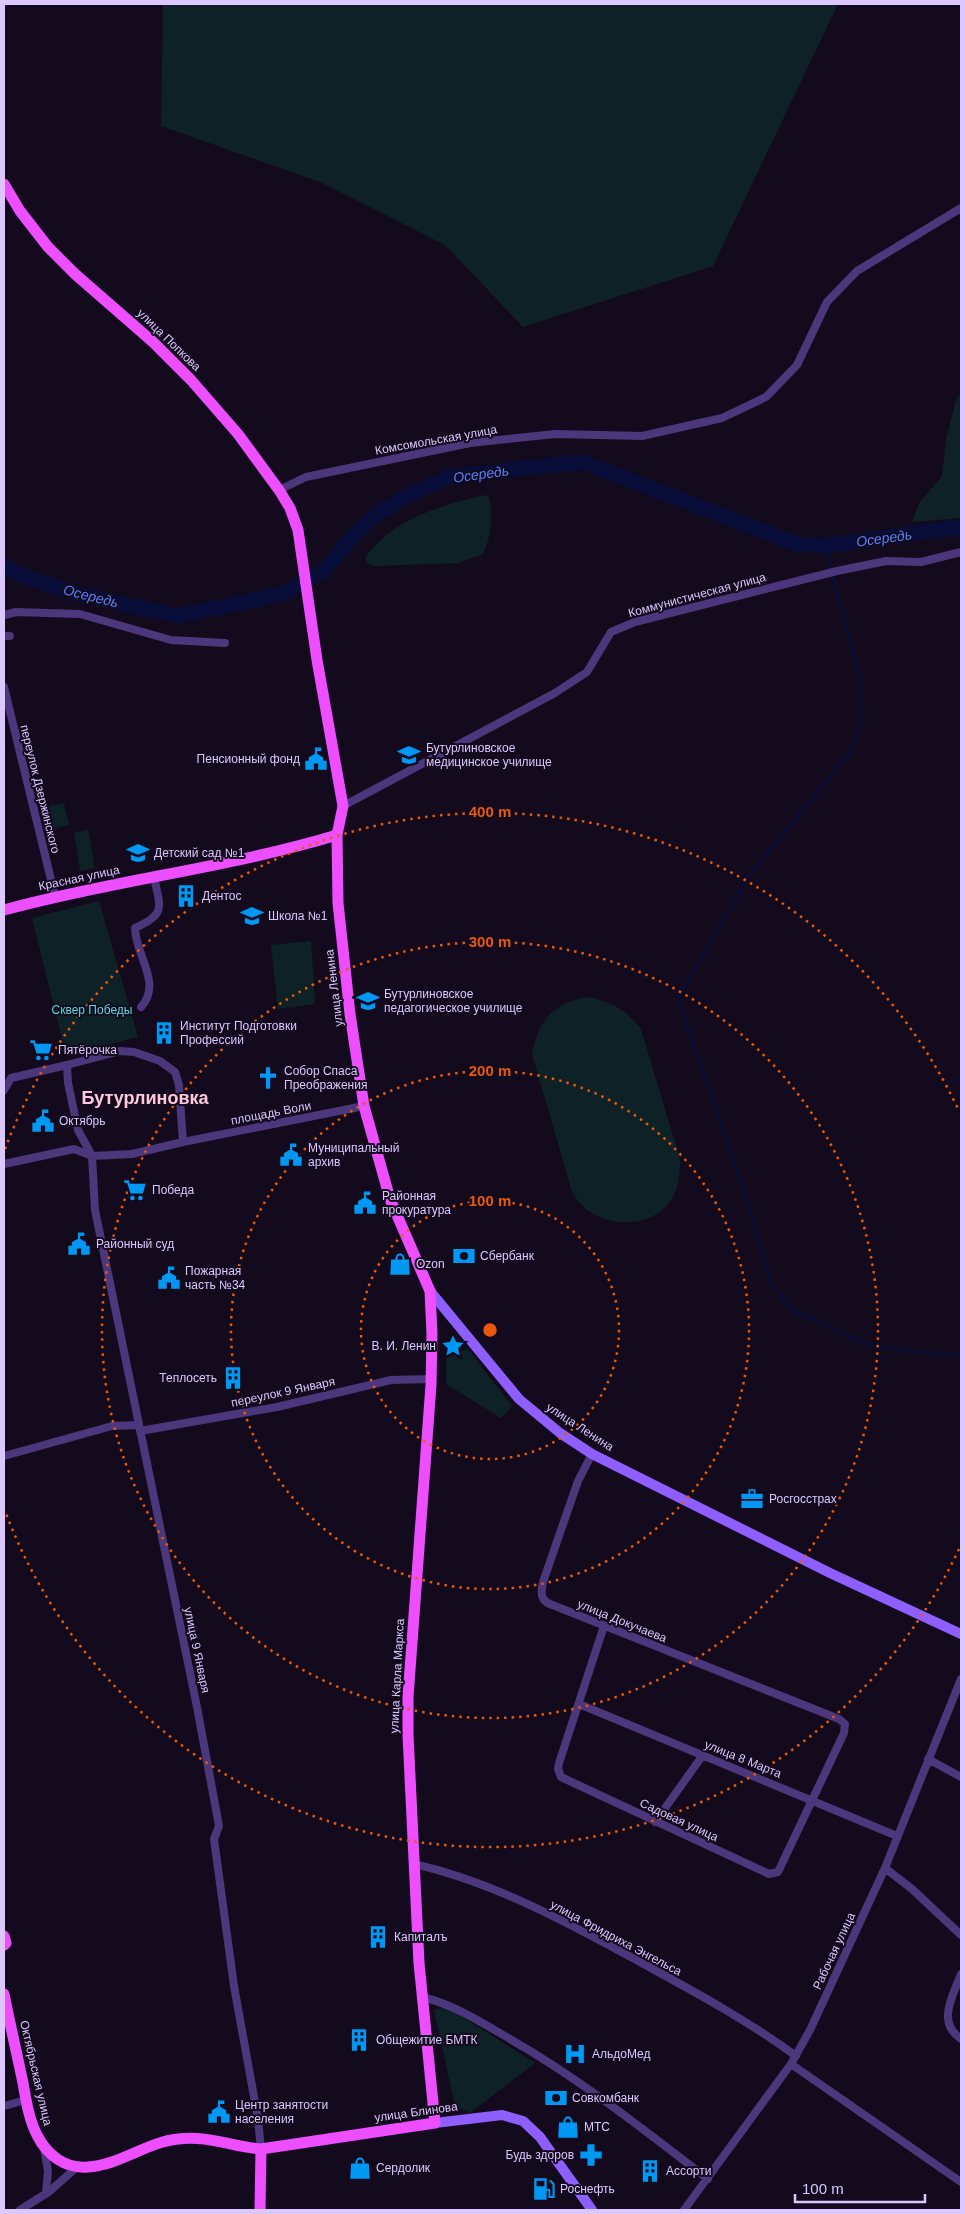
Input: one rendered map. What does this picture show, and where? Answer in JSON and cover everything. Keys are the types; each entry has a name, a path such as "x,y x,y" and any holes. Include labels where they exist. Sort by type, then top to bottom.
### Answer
{"main road":[{"name":"улица Попкова","path":"4,184 20,211 48,247 75,274 153,342 191,380 238,434 279,490 290,508 298,530 312,630"},
{"name":"улица Ленина","path":"312,630 343,806 337,835 338,903 350,1014 364,1106 390,1199 430,1291"},
{"name":"Красная улица","path":"4,910 55,896 154,877 314,842 337,835"},
{"name":"улица Карла Маркса","path":"430,1291 432,1334 431,1379 408,1697 408,1735 422,1997 436,2123"},
{"path":"4,1936 6,1943 4,1945"},
{"name":"Октябрьская улица","path":"4,1994 26,2100 36,2135 59,2161 76,2167"},
{"name":"улица Блинова","path":"76,2167 107,2164 160,2142 179,2138 196,2138 224,2142 243,2148 261,2149 436,2123"},
{"path":"260,2210 261,2149"}],"street":[{"name":"Комсомольская улица","path":"279,490 306,477 470,443 555,434 642,436 722,418 766,397 796,365 827,302 857,271 961,208"},
{"name":"Коммунистическая улица","path":"343,806 555,692 587,672 611,632 636,622 822,574 886,561 921,562 961,552"},
{"path":"4,615 24,612 80,614 171,640 225,643"},
{"name":"переулок Дзержинского","path":"4,687 55,896"},
{"path":"141,1007 150,994 150,984 136,928 154,919 159,912 159,900 154,877"},
{"path":"4,1090 11,1078 120,1051 134,1052 160,1062 175,1072 179,1085 183,1142"},
{"path":"67,1065 68,1083 78,1130 92,1156"},
{"name":"площадь Воли","path":"4,1164 74,1149 92,1156 132,1154 364,1106"},
{"name":"улица 9 Января","path":"92,1156 95,1210 197,1707 219,1826 214,1839 261,2149"},
{"name":"улица Ленина","path":"430,1291 519,1399 553,1428 592,1454 786,1551 961,1634"},
{"name":"переулок 9 Января","path":"4,1456 112,1426 139,1428 277,1407 391,1380 431,1379"},
{"name":"улица Докучаева","path":"592,1454 575,1490 543,1582 541,1596 548,1604 839,1719"},
{"name":"Садовая улица","path":"604,1626 559,1763 558,1769 561,1777 764,1872 774,1874 782,1866 845,1730 845,1724 839,1719"},
{"name":"Рабочая улица","path":"684,2210 796,2056 884,1868 961,1679"},
{"name":"улица 8 Марта","path":"579,1704 897,1836"},
{"path":"656,1822 703,1755"},
{"path":"928,1759 961,1777"},
{"name":"улица Фридриха Энгельса","path":"414,1864 467,1880 512,1898 583,1932 759,2030 796,2056"},
{"path":"884,1868 912,1889 961,1935"},
{"path":"961,1974 947,2015 949,2028 961,2039"},
{"path":"422,1997 458,2008 550,2062 708,2178"},
{"path":"791,2064 961,2182"},
{"path":"4,2106 26,2100"},
{"name":"улица Блинова","path":"436,2123 502,2115 523,2121 532,2127 540,2137 592,2210"},
{"path":"44,2146 48,2171 46,2193"},
{"path":"20,2210 46,2193 76,2167"}],"green space":[{"path":"163,4 838,4 713,266 523,327 445,245 320,182 161,126"},
{"path":"961,391 961,518 912,522 919,503 942,476 946,440 956,400"},
{"path":"485,495 489,497 491,519 490,533 483,554 459,563 376,566 368,564 365,558 376,545 403,524 435,509"},
{"path":"64,803 69,825 47,830 43,807"},
{"path":"88,830 95,868 80,871 74,833"},
{"name":"Сквер Победы","path":"99,901 138,1037 66,1055 32,918"},
{"path":"311,941 315,1004 278,1009 271,945"},
{"path":"590,997 619,1008 641,1029 680,1159 679,1178 673,1197 656,1214 633,1222 609,1220 597,1216 587,1210 572,1192 532,1054 539,1031 550,1014 567,1003"},
{"path":"468,1349 512,1406 501,1418 446,1384 446,1355"},
{"path":"447,2007 535,2063 470,2113 455,2106 434,2010"}],"waterway":[{"name":"Осередь","path":"4,565 20,575 78,594 178,616 283,594 324,571 351,538 374,516 407,496 452,476 583,462 797,544 825,546 961,527"},
{"path":"825,546 859,675 861,725 849,754 748,877 678,999 747,1199 771,1285 797,1312 869,1345 952,1356 961,1352"}],"place":[{"name":"Бутурлиновское медицинское училище","path":"409,755"},
{"name":"Пенсионный фонд","path":"316,759"},
{"name":"Детский сад №1","path":"138,853"},
{"name":"Дентос","path":"186,896"},
{"name":"Школа №1","path":"252,916"},
{"name":"Бутурлиновское педагогическое училище","path":"368,1001"},
{"name":"Институт Подготовки Профессий","path":"164,1033"},
{"name":"Пятёрочка","path":"41,1050"},
{"name":"Собор Спаса Преображения","path":"268,1078"},
{"name":"Октябрь","path":"43,1121"},
{"name":"Муниципальный архив","path":"291,1155"},
{"name":"Победа","path":"135,1190"},
{"name":"Районная прокуратура","path":"365,1203"},
{"name":"Районный суд","path":"79,1244"},
{"name":"Сбербанк","path":"464,1256"},
{"name":"Ozon","path":"400,1264"},
{"name":"Пожарная часть №34","path":"169,1278"},
{"name":"В. И. Ленин","path":"453,1346"},
{"name":"Теплосеть","path":"233,1378"},
{"name":"Росгосстрах","path":"752,1499"},
{"name":"Капиталъ","path":"378,1937"},
{"name":"Общежитие БМТК","path":"359,2040"},
{"name":"АльдоМед","path":"575,2054"},
{"name":"Совкомбанк","path":"556,2098"},
{"name":"Центр занятости населения","path":"219,2112"},
{"name":"МТС","path":"568,2127"},
{"name":"Будь здоров","path":"591,2155"},
{"name":"Сердолик","path":"360,2168"},
{"name":"Ассорти","path":"650,2171"},
{"name":"Роснефть","path":"544,2189"}],"district":[{"name":"Бутурлиновка","path":"145,1098"}]}
